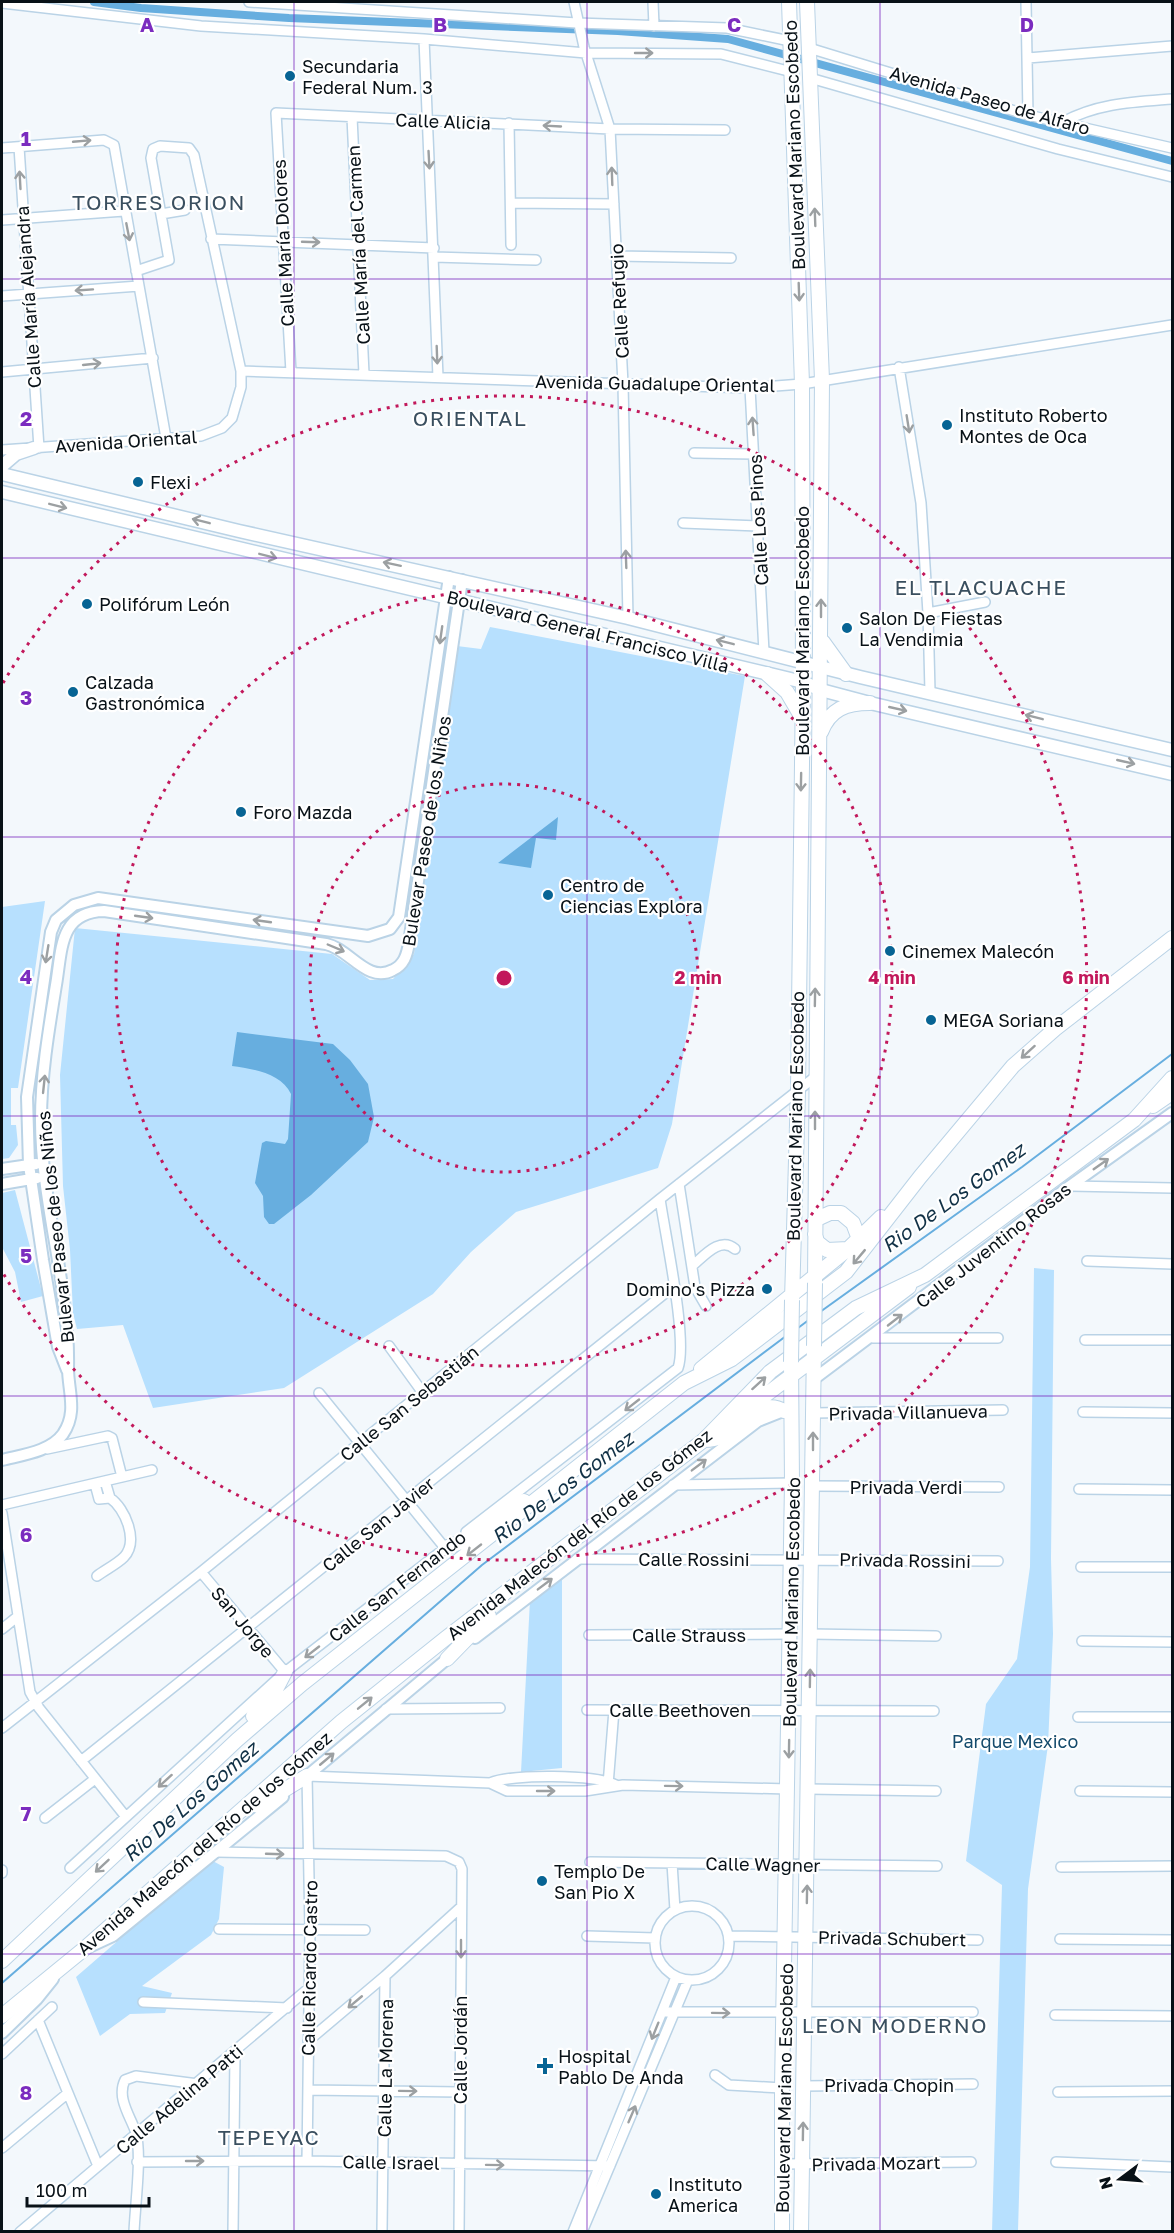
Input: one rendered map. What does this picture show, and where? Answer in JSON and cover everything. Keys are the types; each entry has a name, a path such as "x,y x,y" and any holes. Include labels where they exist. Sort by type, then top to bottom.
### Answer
{"main road":[{"name":"Boulevard Mariano Escobedo","path":"782,2232 782,2088 792,1483 792,1432 788,1412 798,1090 803,720 802,384 789,2"},
{"name":"Boulevard Mariano Escobedo","path":"801,2232 814,1413 815,1025 822,666 822,380 807,2"},
{"path":"2,466 16,454 37,448"},
{"name":"Boulevard General Francisco Villa","path":"2,474 627,618 822,666 846,674 1173,750"},
{"name":"Boulevard General Francisco Villa","path":"2,492 446,596 803,682 821,690 870,703 1173,774"},
{"path":"821,638 830,655 846,674"},
{"path":"767,674 787,692 803,720"},
{"path":"819,737 824,725 837,710 847,704 870,703"},
{"path":"684,1383 732,1359 833,1283 859,1258 920,1177 1013,1066 1055,1029 1173,938"},
{"path":"798,1014 807,1024 815,1025"},
{"name":"Avenida Malecón del Río de los Gómez","path":"2,2016 84,1949 341,1722 704,1440 770,1372 856,1308 925,1275 1134,1120 1173,1078"},
{"path":"1134,1120 1173,1093"},
{"path":"1134,1120 1173,1105"},
{"path":"2,1961 237,1740 302,1684 571,1475 776,1306 815,1279 859,1239 920,1177"},
{"path":"848,1249 827,1250 818,1242 815,1227 830,1213 841,1213 853,1223 859,1239"},
{"path":"776,1306 792,1266"},
{"path":"704,1440 791,1369 925,1275"},
{"path":"704,1440 723,1436 766,1407 777,1407 788,1412"},
{"path":"792,1432 800,1418 814,1413"},
{"path":"792,1463 813,1463"},
{"path":"445,1548 464,1541 540,1490 571,1475"},
{"path":"447,1659 470,1632 514,1596 548,1560"},
{"path":"237,1740 245,1725 273,1695 285,1672"},
{"path":"194,1852 215,1843 270,1797 307,1776"}],"street":[{"path":"249,2 577,24 727,28 790,45"},
{"name":"Calle Refugio","path":"574,2 577,24 610,129 623,384 627,618"},
{"path":"653,2 654,26"},
{"path":"1026,2 1028,115"},
{"path":"2,3 201,26 585,50 721,54 791,69"},
{"path":"424,39 438,377"},
{"path":"1028,58 1173,46"},
{"name":"Avenida Paseo de Alfaro","path":"809,50 1028,115 1173,148"},
{"path":"810,75 1058,149 1173,177"},
{"path":"1063,122 1087,111 1111,104 1173,99"},
{"name":"Calle Alicia","path":"276,114 610,129 725,130"},
{"name":"Calle María Dolores","path":"276,114 291,372"},
{"name":"Calle María del Carmen","path":"352,117 364,374"},
{"path":"509,123 511,245"},
{"path":"2,148 104,140 114,145 166,438"},
{"path":"136,271 169,260 152,154 160,146 185,146 194,154 241,371"},
{"name":"Calle María Alejandra","path":"19,147 37,448"},
{"path":"511,204 614,204"},
{"path":"161,214 185,210"},
{"path":"2,220 124,211"},
{"path":"211,239 359,244 536,260"},
{"path":"617,256 731,258"},
{"path":"2,296 139,286"},
{"name":"Avenida Guadalupe Oriental","path":"241,371 750,388 802,384 1173,325"},
{"path":"2,372 153,358"},
{"path":"899,367 921,503 930,692"},
{"name":"Avenida Oriental","path":"2,450 201,436 227,424 236,410 241,371"},
{"name":"Calle Los Pinos","path":"750,388 764,652"},
{"path":"694,453 754,454"},
{"path":"683,523 758,526"},
{"name":"Bulevar Paseo de los Niños","path":"68,1372 58,1347 29,1165 27,1097 51,932 63,913 85,900 113,899 368,936 390,929 399,917 449,577"},
{"name":"Bulevar Paseo de los Niños","path":"2,1460 37,1451 56,1441 68,1422 72,1406 68,1372 68,1344 41,1121 43,1087 67,930 72,923 86,913 104,911 337,947 370,972 390,972 403,963 407,955 462,580"},
{"path":"928,613 985,602"},
{"path":"422,763 436,765"},
{"name":"Calle San Sebastián","path":"2,1728 201,1572 660,1199 815,1077"},
{"name":"Calle Juventino Rosas","path":"814,1379 873,1338 1070,1186 1173,1113"},
{"path":"2,1169 45,1163"},
{"path":"2,1184 46,1176"},
{"path":"679,1184 696,1292 706,1306"},
{"path":"1070,1186 1173,1188"},
{"path":"660,1199 674,1286"},
{"path":"692,1266 720,1245 727,1244 735,1249"},
{"path":"1088,1261 1173,1264"},
{"name":"Calle San Fernando","path":"70,1868 285,1672 678,1368 680,1354 674,1286"},
{"name":"Calle San Javier","path":"81,1761 674,1286"},
{"path":"873,1338 998,1338"},
{"path":"1085,1340 1173,1340"},
{"path":"389,1346 423,1393"},
{"path":"319,1393 445,1548"},
{"name":"Privada Villanueva","path":"814,1413 1003,1410"},
{"path":"84,1949 113,1936 447,1659 673,1485 758,1421 773,1412 788,1412"},
{"path":"1083,1412 1173,1413"},
{"path":"37,1451 108,1436 112,1438 122,1477"},
{"path":"2,1505 152,1470"},
{"path":"97,1576 124,1557 131,1539 120,1508 110,1498 105,1481"},
{"path":"673,1485 792,1483"},
{"path":"95,1484 99,1499 110,1498"},
{"name":"Privada Verdi","path":"813,1486 999,1487"},
{"path":"1079,1489 1173,1490"},
{"path":"2,1513 6,1574 17,1617 27,1678 35,1702 126,1817"},
{"name":"Calle Rossini","path":"577,1559 812,1559"},
{"name":"Privada Rossini","path":"812,1559 998,1561"},
{"path":"1081,1567 1173,1567"},
{"name":"San Jorge","path":"201,1572 285,1672"},
{"path":"2,1629 17,1617"},
{"name":"Calle Strauss","path":"589,1635 790,1634"},
{"path":"810,1634 936,1636"},
{"path":"1082,1641 1173,1642"},
{"path":"386,1709 500,1708"},
{"name":"Calle Beethoven","path":"587,1710 934,1711"},
{"path":"611,1785 614,1710"},
{"path":"1078,1717 1173,1717"},
{"path":"307,1776 490,1783 507,1791 585,1791 611,1785 788,1789"},
{"name":"Calle Ricardo Castro","path":"307,1776 310,1855 307,2161"},
{"path":"45,1818 95,1779"},
{"path":"808,1789 936,1791"},
{"path":"1080,1791 1173,1792"},
{"path":"216,1852 310,1855"},
{"name":"Calle Jordán","path":"310,1855 446,1856 459,1862 462,1869 459,2232"},
{"name":"Calle Wagner","path":"590,1862 937,1866"},
{"path":"672,1863 675,1910"},
{"path":"1061,1867 1173,1866"},
{"path":"697,1906 708,1909 725,1925 729,1936 729,1948 720,1969 711,1976 688,1980 676,1977 660,1960 656,1938 659,1927 675,1910 697,1906"},
{"path":"308,2041 385,1976 461,1907"},
{"path":"219,1929 365,1930"},
{"path":"587,1936 656,1938"},
{"name":"Privada Schubert","path":"729,1936 978,1940"},
{"path":"1060,1939 1173,1940"},
{"path":"2,2033 37,1999 57,1971"},
{"name":"Calle La Morena","path":"382,2232 385,1976"},
{"path":"579,2228 618,2133 676,1977"},
{"path":"618,2133 688,1980"},
{"name":"Calle Adelina Patti","path":"20,2232 235,2053 309,1988"},
{"path":"143,2002 287,2008"},
{"path":"2,2054 52,2007"},
{"path":"663,2012 804,2014 973,2012"},
{"path":"1055,2015 1173,2016"},
{"path":"38,2020 98,2166"},
{"path":"233,2232 235,2053"},
{"path":"715,2075 729,2085 782,2088"},
{"path":"134,2232 136,2135 124,2102 122,2086 125,2080 136,2076 198,2084"},
{"name":"Privada Chopin","path":"804,2085 974,2084"},
{"path":"308,2090 460,2092"},
{"path":"1058,2092 1173,2091"},
{"path":"2,2148 68,2093"},
{"name":"Calle Israel","path":"137,2162 307,2161 605,2166"},
{"name":"Privada Mozart","path":"782,2164 970,2162"},
{"path":"1056,2162 1173,2167"}],"green space":[{"name":"Centro de Ciencias Explora","path":"490,627 745,676 672,1124 658,1168 516,1212 471,1252 433,1294 284,1388 153,1408 123,1325 77,1329 73,1313 70,1250 63,1186 60,1075 75,928 332,954 370,980 393,979 414,954 457,646 481,649"},
{"path":"45,901 18,1088 11,1088 11,1125 16,1125 18,1145 9,1158 2,1159 2,907"},
{"path":"15,1190 43,1296 21,1302 15,1272 2,1247 2,1193"},
{"name":"Parque Mexico","path":"1034,1268 1054,1270 1051,1559 1053,1634 1048,1745 1028,1889 1018,2231 992,2232 1002,1885 966,1861 986,1704 1017,1659 1030,1567"},
{"path":"562,1574 562,1768 521,1772 530,1600"},
{"path":"211,1860 224,1867 219,1919 211,1935 142,1986 172,1993 165,2013 130,2014 100,2036 76,1977"}],"shaded area":[{"path":"558,817 556,840 536,838 531,868 498,863"},
{"path":"237,1032 333,1044 350,1060 368,1084 374,1117 368,1142 311,1195 274,1224 269,1224 264,1217 263,1196 255,1183 262,1143 266,1141 285,1144 288,1139 291,1094 281,1081 266,1073 232,1066"}],"waterway":[{"path":"94,2 141,8 289,18 618,31 728,39 1172,161"},
{"name":"Rio De Los Gomez","path":"820,1312 1022,1167 1172,1054"},
{"name":"Rio De Los Gomez","path":"798,1328 810,1319"},
{"name":"Rio De Los Gomez","path":"2,1983 482,1565 786,1336"}],"place":[{"name":"Secundaria Federal Num. 3","path":"290,76"},
{"name":"Instituto Roberto Montes de Oca","path":"947,425"},
{"name":"Flexi","path":"138,482"},
{"name":"Polifórum León","path":"87,604"},
{"name":"Salon De Fiestas La Vendimia","path":"847,628"},
{"name":"Calzada Gastronómica","path":"73,692"},
{"name":"Foro Mazda","path":"241,812"},
{"name":"Centro de Ciencias Explora","path":"548,895"},
{"name":"Cinemex Malecón","path":"890,951"},
{"name":"MEGA Soriana","path":"931,1020"},
{"name":"Domino's Pizza","path":"767,1289"},
{"name":"Templo De San Pio X","path":"542,1881"},
{"name":"Hospital Pablo De Anda","path":"545,2066"},
{"name":"Instituto America","path":"656,2194"}],"district":[{"name":"TORRES ORION","path":"159,202"},
{"name":"ORIENTAL","path":"470,418"},
{"name":"EL TLACUACHE","path":"981,587"},
{"name":"LEON MODERNO","path":"895,2025"},
{"name":"TEPEYAC","path":"269,2137"}]}
